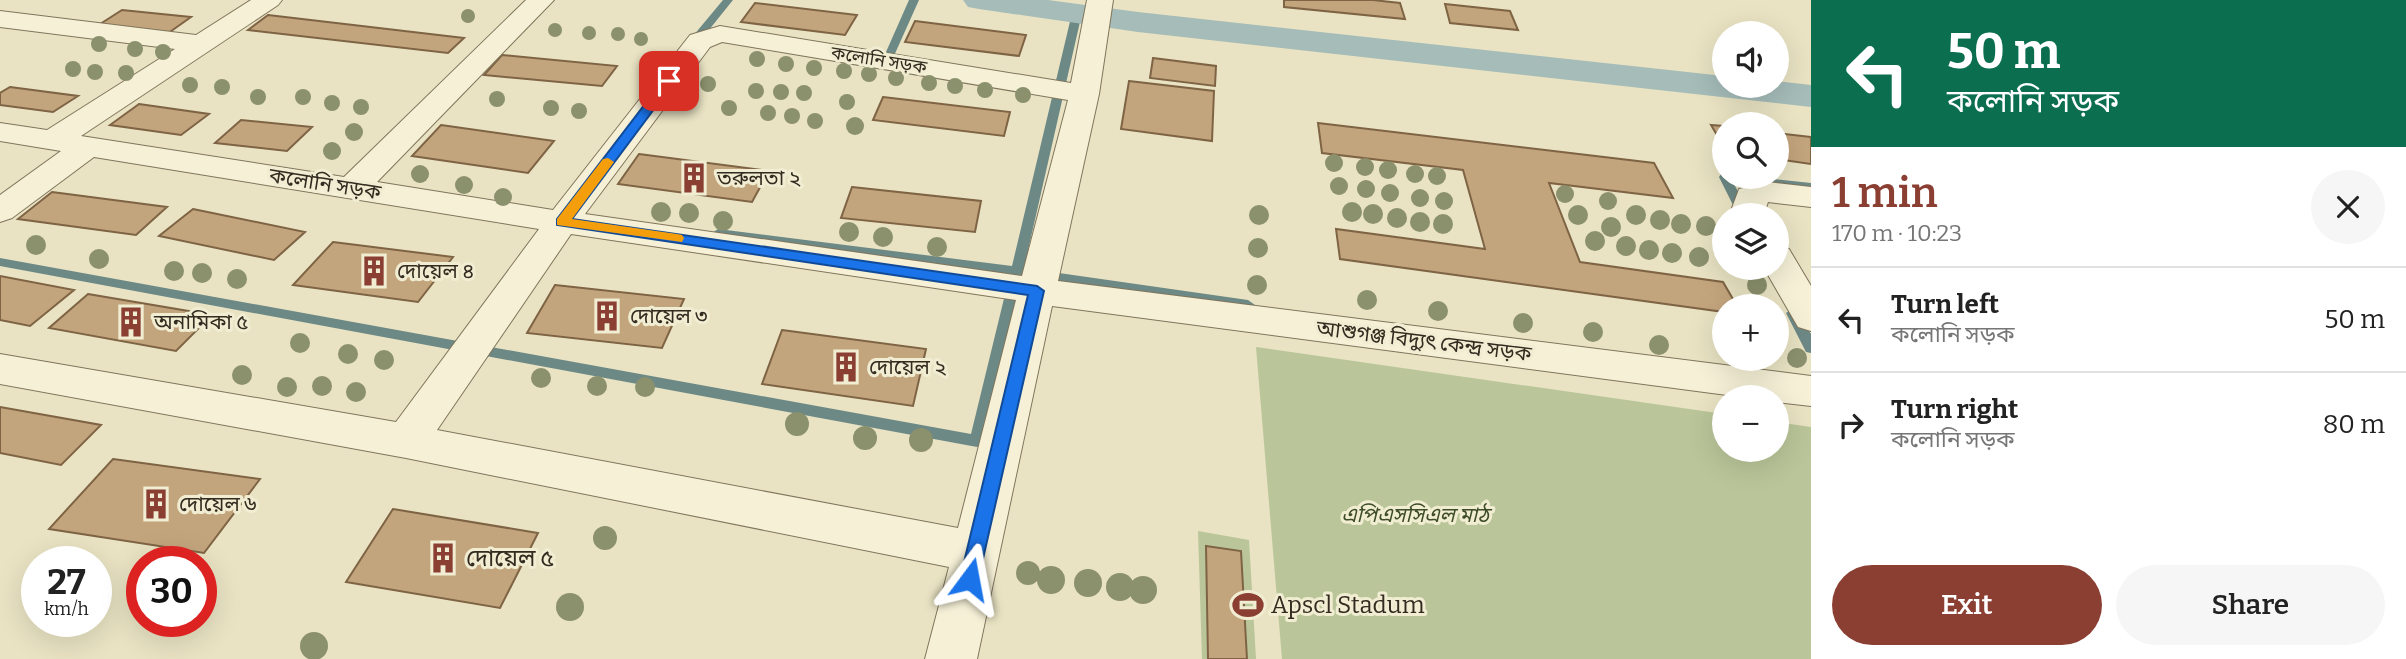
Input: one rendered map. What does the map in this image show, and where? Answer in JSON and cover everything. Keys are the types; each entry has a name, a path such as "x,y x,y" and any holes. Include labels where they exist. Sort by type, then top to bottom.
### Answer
{"street":[{"path":"0,211 70,144 201,44 269,0"},
{"path":"351,188 541,0"},
{"path":"951,659 1084,94 1100,0"},
{"path":"0,19 201,44"},
{"name":"কলোনি সড়ক","path":"406,441 562,222 700,41 708,36 720,34 1084,94"},
{"name":"কলোনি সড়ক","path":"0,132 562,222 1037,291"},
{"path":"1750,203 1751,196 1768,192 1811,197"},
{"path":"1789,280 1811,318"},
{"name":"আশুগঞ্জ বিদ্যুৎ কেন্দ্র সড়ক","path":"1037,291 1811,391"},
{"path":"0,369 406,441 977,552"}],"green space":[{"name":"এপিএসসিএল মাঠ","path":"1256,347 1712,412 1712,462 1789,462 1789,424 1811,427 1811,659 1282,659"},
{"name":"Apscl Stadum","path":"1198,531 1249,540 1256,659 1247,659 1241,552 1206,546 1208,659 1202,659"}],"building":[{"path":"1284,0 1373,0 1400,3 1405,19 1284,7"},
{"path":"755,3 857,15 845,35 741,22"},
{"path":"1445,4 1510,11 1518,30 1450,23"},
{"path":"122,10 191,17 167,34 97,26"},
{"path":"268,15 464,38 448,53 248,30"},
{"path":"915,21 1026,35 1019,56 905,42"},
{"path":"502,55 617,66 602,86 484,75"},
{"path":"1153,58 1216,66 1215,86 1150,78"},
{"path":"1129,81 1214,91 1212,141 1121,129"},
{"path":"10,87 78,96 53,112 0,105 0,93"},
{"path":"883,97 1010,112 1004,136 873,120"},
{"path":"139,104 209,114 181,135 110,125"},
{"path":"241,120 312,127 287,151 215,143"},
{"path":"1318,123 1654,163 1673,198 1549,183 1580,262 1723,282 1730,294 1712,294 1712,310 1340,259 1336,229 1485,249 1463,170 1322,153"},
{"path":"441,125 554,141 528,173 412,156"},
{"path":"1789,134 1811,137 1811,164 1789,161"},
{"name":"তরুলতা ২","path":"639,154 769,171 752,202 618,184"},
{"path":"852,187 981,201 975,232 841,218"},
{"path":"52,192 167,207 136,235 18,219"},
{"path":"193,209 305,232 274,260 159,236"},
{"name":"দোয়েল ৪","path":"333,242 453,257 418,302 293,285"},
{"path":"0,276 74,290 30,326 0,320"},
{"name":"দোয়েল ৩","path":"555,285 684,299 662,348 527,333"},
{"name":"অনামিকা ৫","path":"88,294 212,315 176,351 49,328"},
{"name":"দোয়েল ২","path":"782,330 926,349 913,406 762,384"},
{"path":"0,407 101,425 61,465 0,453"},
{"name":"দোয়েল ৬","path":"113,459 260,479 209,546 159,546 49,529"},
{"name":"দোয়েল ৫","path":"393,509 538,533 500,608 346,582"},
{"path":"1206,546 1241,551 1247,659 1208,659"}],"waterway":[{"path":"692,44 728,0"},
{"path":"874,53 889,56 914,0"},
{"path":"979,0 1138,22 1811,96"},
{"path":"1017,271 1077,13"},
{"path":"1738,203 1725,177 1811,187"},
{"path":"718,233 1017,271"},
{"path":"0,262 977,441 1017,271"},
{"path":"1017,271 1248,305"},
{"path":"1793,313 1811,348"}],"slow traffic":[{"path":"608,162 562,222 677,238"}],"place":[{"name":"তরুলতা ২","path":"694,178"},
{"name":"দোয়েল ৪","path":"374,271"},
{"name":"দোয়েল ৩","path":"607,316"},
{"name":"অনামিকা ৫","path":"131,322"},
{"name":"দোয়েল ২","path":"846,367"},
{"name":"দোয়েল ৬","path":"156,504"},
{"name":"দোয়েল ৫","path":"443,558"},
{"name":"Apscl Stadum","path":"1248,605"}],"route":[{"path":"669,81 562,222 1037,291 970,579"}]}
